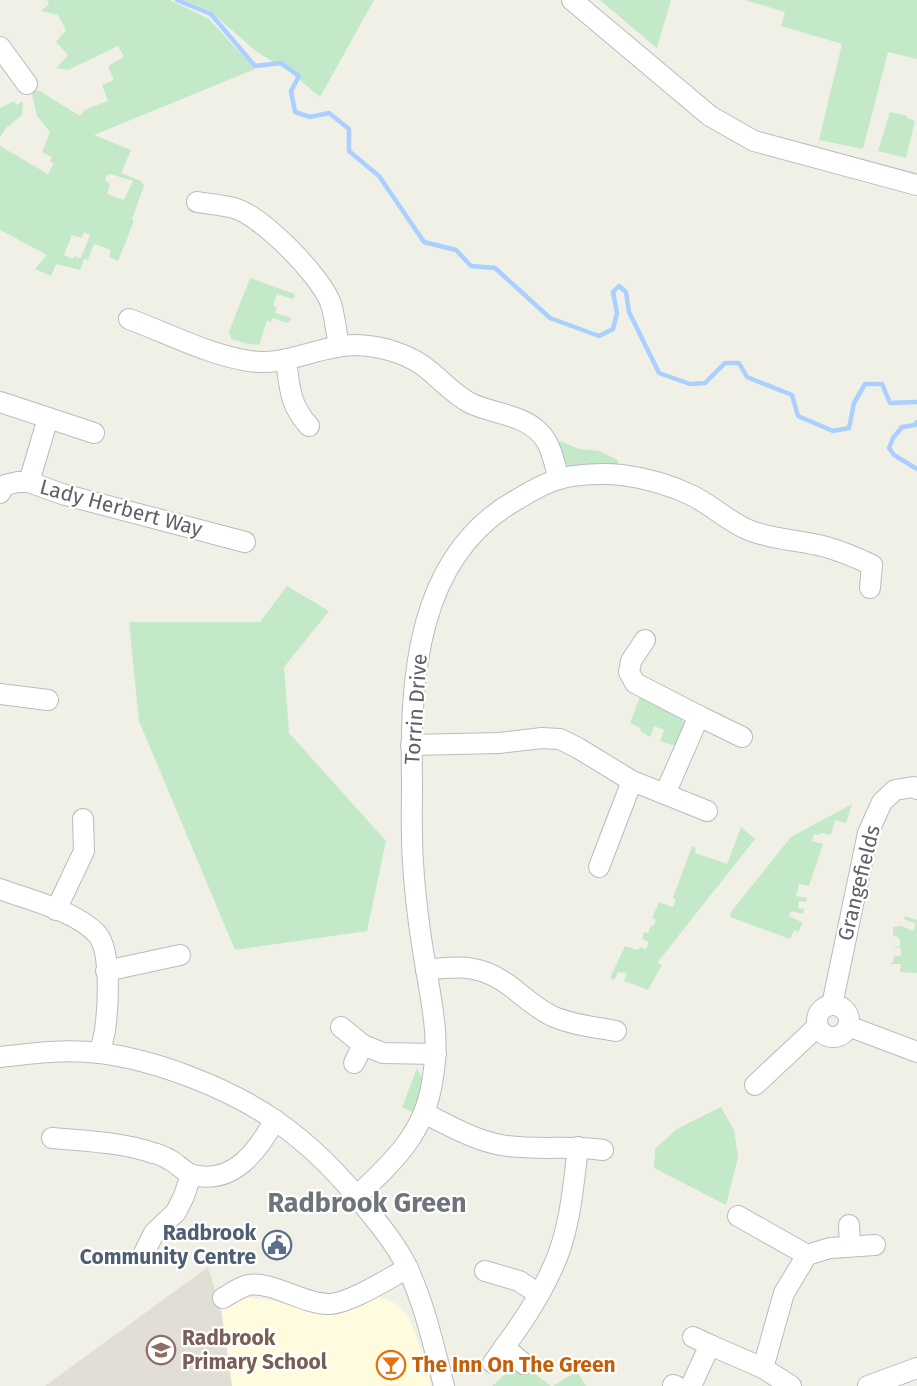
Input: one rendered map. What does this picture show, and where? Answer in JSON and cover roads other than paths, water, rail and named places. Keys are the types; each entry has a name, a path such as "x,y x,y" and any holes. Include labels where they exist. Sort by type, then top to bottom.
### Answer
{"street":[{"path":"572,0 710,116 754,141 917,184"},
{"path":"0,46 27,84"},
{"path":"197,202 235,208 254,219 310,270 331,304 339,345"},
{"path":"129,319 155,337 250,362 286,360 339,345 379,347 398,353 430,370 458,397 474,405 513,417 540,432 548,443 559,479"},
{"path":"286,360 297,420"},
{"path":"0,402 94,433"},
{"path":"29,482 48,418"},
{"name":"Torrin Drive","path":"356,1194 395,1160 411,1139 424,1113 432,1085 436,1054 436,1025 414,889 411,745 415,676 429,609 445,572 467,538 500,508 533,490 559,479 608,474 649,480 692,496 749,530 877,559 870,588"},
{"name":"Lady Herbert Way","path":"0,493 4,485 29,482 62,494 245,542"},
{"path":"645,640 632,661 629,672 635,683 742,737"},
{"path":"0,694 48,700"},
{"path":"665,794 699,716"},
{"path":"411,745 560,739 632,781 707,811"},
{"path":"599,867 632,781"},
{"name":"Grangefields","path":"754,1084 818,1026 820,1012 832,1005 868,833 882,802 888,796 895,790 913,787 917,789"},
{"path":"56,910 84,851 82,819"},
{"path":"0,889 56,910 87,925 99,936 105,955 106,971 105,1032 100,1053"},
{"path":"106,971 180,955"},
{"path":"426,970 468,966 486,971 553,1016 616,1031"},
{"path":"818,1026 824,1034 833,1037 843,1034 849,1021 846,1011 832,1005"},
{"path":"848,1026 917,1052"},
{"path":"341,1027 363,1046 383,1053 436,1054"},
{"path":"354,1063 363,1046"},
{"path":"0,1057 67,1051 100,1053 136,1059 171,1070 235,1097 275,1120 312,1149 356,1194 384,1230 408,1268 424,1311 444,1386"},
{"path":"424,1113 458,1130 501,1145 603,1150"},
{"path":"52,1138 81,1131 118,1145 155,1153 170,1159 191,1175 210,1177 233,1170 251,1157 264,1141 275,1120"},
{"path":"524,1364 499,1355 553,1269 572,1197 578,1147"},
{"path":"142,1255 148,1228 176,1212 191,1175"},
{"path":"750,1216 807,1255"},
{"path":"849,1225 850,1246"},
{"path":"764,1368 784,1293 807,1255 830,1248 875,1245"},
{"path":"223,1298 247,1285 266,1287 307,1301 330,1304 349,1299 408,1268"},
{"path":"485,1271 519,1281 539,1294"},
{"path":"680,1386 701,1341 764,1368 791,1386"},
{"path":"868,1386 916,1370"}],"waterway":[{"path":"177,0 211,14 255,66 281,63 299,76 291,91 295,112 310,117 329,113 349,129 349,151 379,176 424,242 456,250 471,266 495,268 550,318 599,336 613,329 617,313 613,292 619,286 626,292 629,312 659,373 690,384 705,383 725,363 739,363 747,377 792,395 798,416 833,431 849,428 854,403 865,384 882,384 890,403 917,402"},
{"path":"917,422 915,425 902,427 893,438 889,448 894,455 917,469"}],"place":[{"name":"Radbrook Community Centre","path":"277,1245"},
{"name":"Radbrook Primary School","path":"161,1350"},
{"name":"The Inn On The Green","path":"391,1365"}],"district":[{"name":"Radbrook Green","path":"367,1203"}]}
